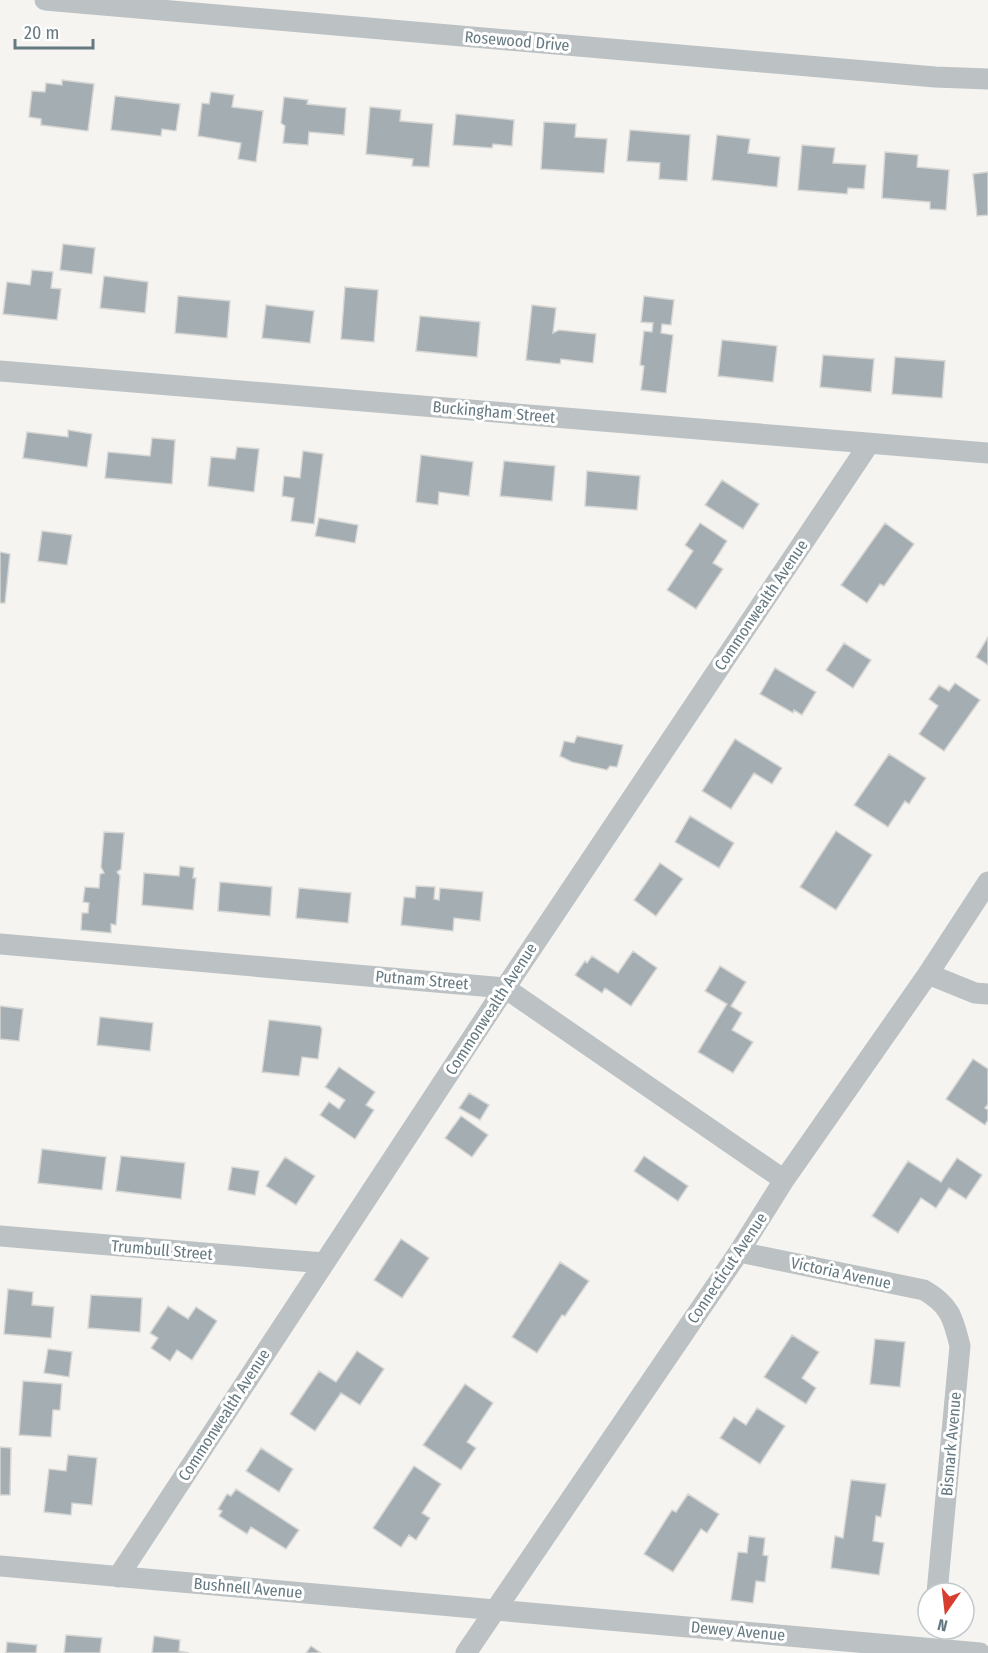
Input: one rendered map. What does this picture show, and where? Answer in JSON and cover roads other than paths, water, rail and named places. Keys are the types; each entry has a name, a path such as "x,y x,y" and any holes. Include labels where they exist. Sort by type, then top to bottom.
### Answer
{"street":[{"name":"Rosewood Drive","path":"45,0 924,76 988,79"},
{"name":"Buckingham Street","path":"0,371 988,453"},
{"name":"Commonwealth Avenue","path":"117,1577 505,988 869,444"},
{"name":"Connecticut Avenue","path":"466,1653 739,1252 784,1180 928,974 988,882"},
{"name":"Putnam Street","path":"0,944 505,988 784,1180"},
{"path":"928,974 975,993 988,994"},
{"name":"Trumbull Street","path":"0,1236 324,1263"},
{"name":"Victoria Avenue","path":"739,1252 924,1290 940,1299"},
{"name":"Bismark Avenue","path":"938,1581 960,1346 953,1320 940,1299"},
{"name":"Bushnell Avenue","path":"0,1566 496,1609"},
{"name":"Dewey Avenue","path":"496,1609 916,1638"},
{"name":"Dewey Avenue","path":"941,1641 980,1653"}]}
